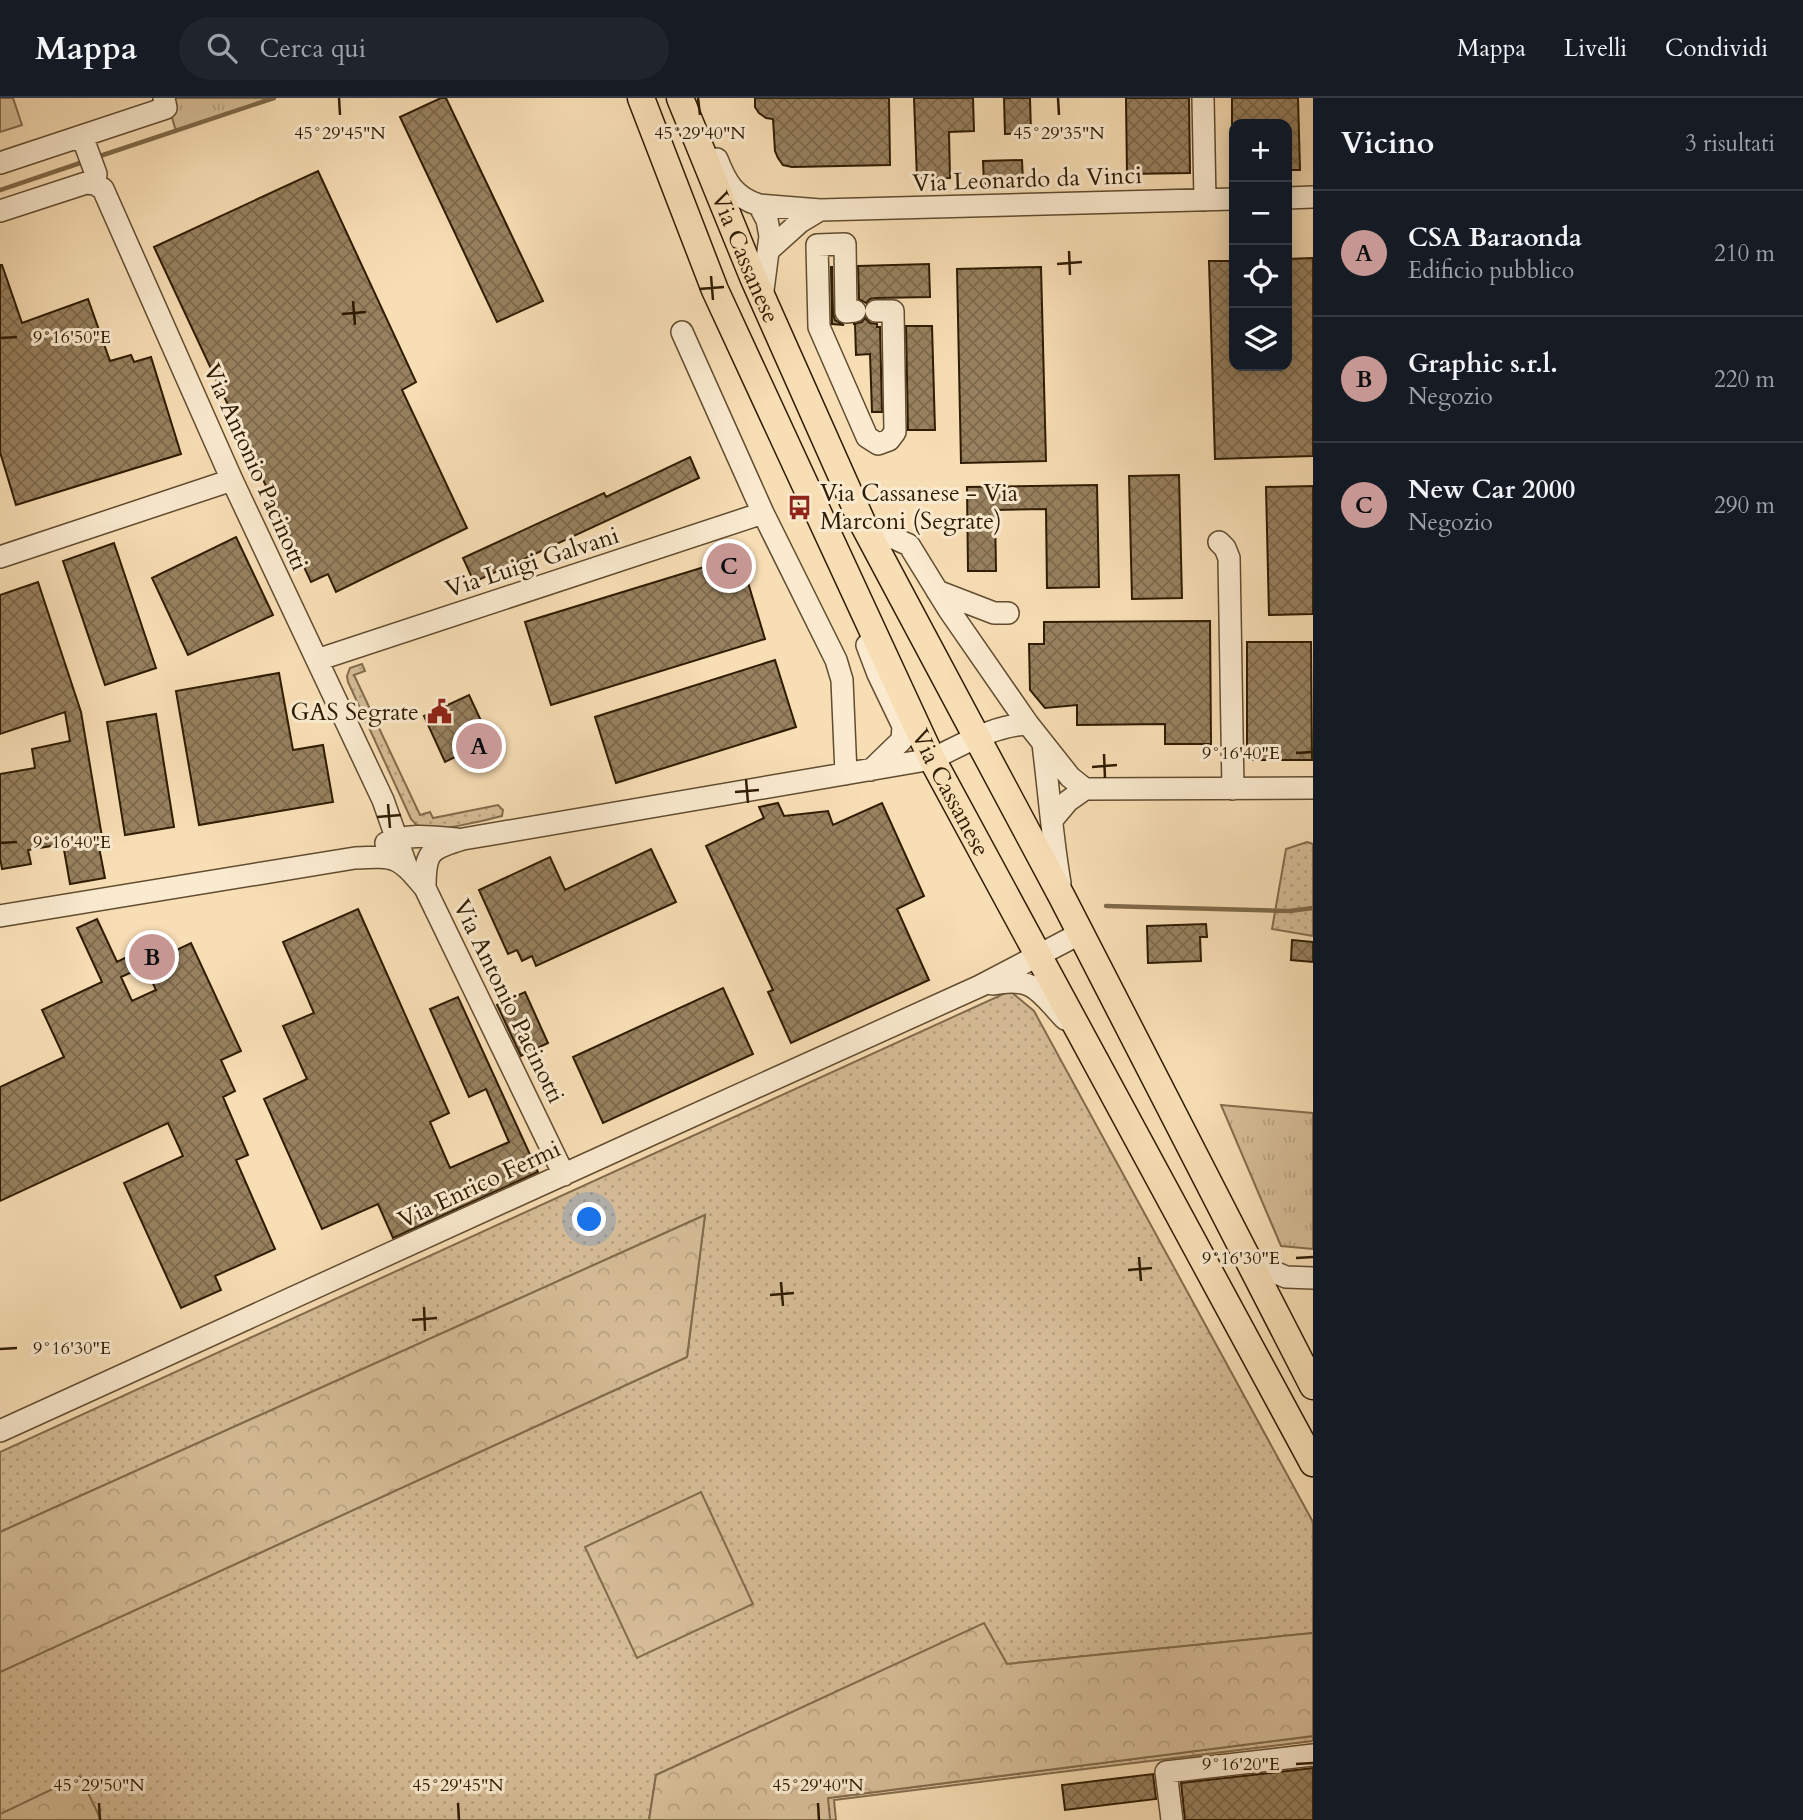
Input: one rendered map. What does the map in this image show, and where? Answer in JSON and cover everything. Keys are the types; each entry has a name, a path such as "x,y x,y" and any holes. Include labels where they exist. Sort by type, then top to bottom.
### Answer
{"main road":[{"name":"Via Cassanese","path":"641,98 715,290 932,759 1313,1463"},
{"name":"Via Cassanese","path":"680,98 762,299 862,522 978,737 1250,1262 1309,1369"}],"street":[{"path":"0,163 85,143 166,108 164,98"},
{"path":"694,98 723,173 739,196 759,205 769,227 770,249 762,299"},
{"path":"1203,98 1205,200"},
{"name":"Via Antonio Pacinotti","path":"85,143 95,179 103,189 232,480 383,800 406,865 425,888 564,1175"},
{"path":"0,211 95,179"},
{"path":"1292,198 1313,197"},
{"name":"Via Leonardo da Vinci","path":"759,205 846,210 1229,199"},
{"path":"770,249 800,222 820,210"},
{"path":"846,210 846,312 855,312"},
{"path":"845,244 817,245 819,327 867,438 878,444 889,440 895,432 893,311 876,311"},
{"path":"682,332 763,513 836,660 842,680 846,774"},
{"path":"0,557 232,480"},
{"name":"Via Luigi Galvani","path":"317,660 763,513"},
{"path":"862,522 909,545 972,644 1028,724 1069,778 1085,789 1313,788"},
{"path":"1219,542 1229,558 1233,789"},
{"path":"937,591 1001,613 978,627 972,644"},
{"path":"864,612 864,639 903,726 902,740 870,770"},
{"path":"425,888 425,867 429,856 440,846 463,839 932,759 978,737 1018,724 1028,724"},
{"path":"1043,742 1053,846 1062,897"},
{"path":"1052,820 1068,801 1085,789"},
{"path":"355,858 398,838 409,836 463,839"},
{"path":"0,916 355,858 382,856 406,865"},
{"name":"Via Enrico Fermi","path":"0,1431 980,986 1081,933"},
{"name":"Via Enrico Fermi","path":"980,986 1013,981 1036,988 1083,1036"},
{"path":"1250,1262 1286,1277 1313,1278"},
{"path":"1172,1820 1167,1772 1313,1755"}],"green space":[{"path":"0,98 13,98 22,125 0,132"},
{"path":"166,98 274,98 176,131"},
{"path":"362,664 365,671 354,675 420,815 430,812 433,818 498,805 503,810 502,816 435,829 419,827 411,819 348,682 350,668"},
{"path":"1307,842 1313,844 1313,936 1272,929 1286,849"},
{"path":"1010,991 1034,1011 1313,1522 1313,1633 1007,1664 984,1624 656,1775 649,1820 0,1820 0,1672 687,1357 705,1215 0,1532 0,1452"},
{"path":"1221,1105 1313,1113 1313,1249 1281,1246"},
{"path":"705,1215 687,1357 0,1672 0,1532"},
{"path":"701,1492 753,1604 637,1658 585,1547"},
{"path":"984,1623 1007,1664 1313,1633 1313,1736 828,1798 830,1820 649,1820 656,1775"},
{"path":"1313,1736 1313,1741 834,1800 836,1820 830,1820 827,1798"},
{"path":"80,1776 101,1820 0,1820 0,1814"}],"building":[{"path":"446,98 543,301 497,322 400,117"},
{"path":"755,98 889,98 890,165 783,165 775,151 773,119 759,113 755,107"},
{"path":"914,98 973,98 974,131 949,132 950,178 917,179"},
{"path":"1004,98 1030,98 1031,133 1005,134"},
{"path":"1126,98 1189,98 1190,173 1127,174"},
{"path":"1232,98 1298,98 1300,170 1292,170 1292,119 1232,119"},
{"path":"1022,160 1023,183 984,184 983,161"},
{"path":"318,171 416,382 402,390 467,528 336,592 328,574 311,582 154,247"},
{"path":"1313,258 1313,456 1215,459 1209,261 1229,261 1229,371 1292,371 1292,259"},
{"path":"929,264 930,297 876,298 866,303 859,299 858,266"},
{"path":"0,265 22,323 88,299 110,361 131,355 134,362 151,357 181,454 16,505 0,452"},
{"path":"831,267 833,313 835,320 844,325 832,324"},
{"path":"1041,267 1046,461 961,463 957,269"},
{"path":"865,318 880,327 882,412 872,412 870,354 856,355 853,324 862,322"},
{"path":"906,326 932,326 935,430 908,430"},
{"path":"690,457 699,478 474,582 463,558 604,493 606,497"},
{"path":"1179,475 1182,598 1132,599 1129,476"},
{"path":"1097,485 1099,587 1047,588 1046,509 995,510 996,571 968,571 967,487"},
{"path":"1313,486 1313,614 1269,615 1266,487"},
{"path":"236,537 273,615 188,655 152,578"},
{"path":"114,543 156,668 105,685 63,561"},
{"path":"740,556 765,639 551,705 525,622"},
{"path":"38,582 81,712 102,837 97,837 105,878 70,884 63,844 28,850 31,864 2,869 0,858 0,774 35,768 32,749 70,741 65,712 0,734 0,595"},
{"path":"1210,621 1211,744 1165,744 1165,724 1077,725 1077,705 1045,708 1030,690 1029,644 1044,644 1044,622"},
{"path":"1247,642 1311,642 1312,760 1247,760"},
{"path":"775,660 796,727 616,783 595,717"},
{"path":"279,673 293,750 323,745 333,802 199,825 176,691"},
{"path":"469,695 490,740 445,762 424,716"},
{"path":"156,714 174,827 125,835 107,722"},
{"path":"778,803 784,816 828,811 833,825 882,803 924,896 897,909 929,980 791,1043 768,992 773,990 706,846 764,818 759,807"},
{"path":"651,849 676,902 536,966 532,956 522,961 517,950 508,954 479,890 550,857 565,890"},
{"path":"358,909 449,1113 430,1122 450,1168 509,1142 486,1089 469,1097 430,1009 458,997 538,1172 393,1238 378,1204 322,1229 264,1099 307,1079 283,1026 314,1013 283,942"},
{"path":"97,919 117,962 153,944 160,958 191,943 241,1051 221,1060 235,1091 223,1097 248,1155 236,1160 275,1249 215,1276 221,1290 181,1308 124,1183 183,1156 168,1123 0,1201 0,1087 64,1057 42,1010 102,982 77,928","holes":["145,966 156,990 132,1001 121,977"]},
{"path":"1206,924 1207,937 1200,937 1201,961 1148,963 1147,926"},
{"path":"1292,940 1313,942 1313,962 1291,960"},
{"path":"723,988 753,1054 603,1123 573,1057"},
{"path":"525,992 548,1043 521,1056 497,1005"},
{"path":"1313,1768 1313,1820 1185,1820 1181,1783"},
{"path":"1153,1774 1156,1799 1065,1810 1062,1785"}],"waterway":[{"path":"97,157 274,98"},
{"path":"0,190 86,161"},
{"path":"1106,906 1290,911 1313,908"}],"place":[{"name":"Via Cassanese - Via Marconi (Segrate)","path":"800,507"},
{"name":"New Car 2000","path":"729,566"},
{"name":"GAS Segrate","path":"439,712"},
{"name":"CSA Baraonda","path":"479,746"},
{"name":"Graphic s.r.l.","path":"152,957"}]}
